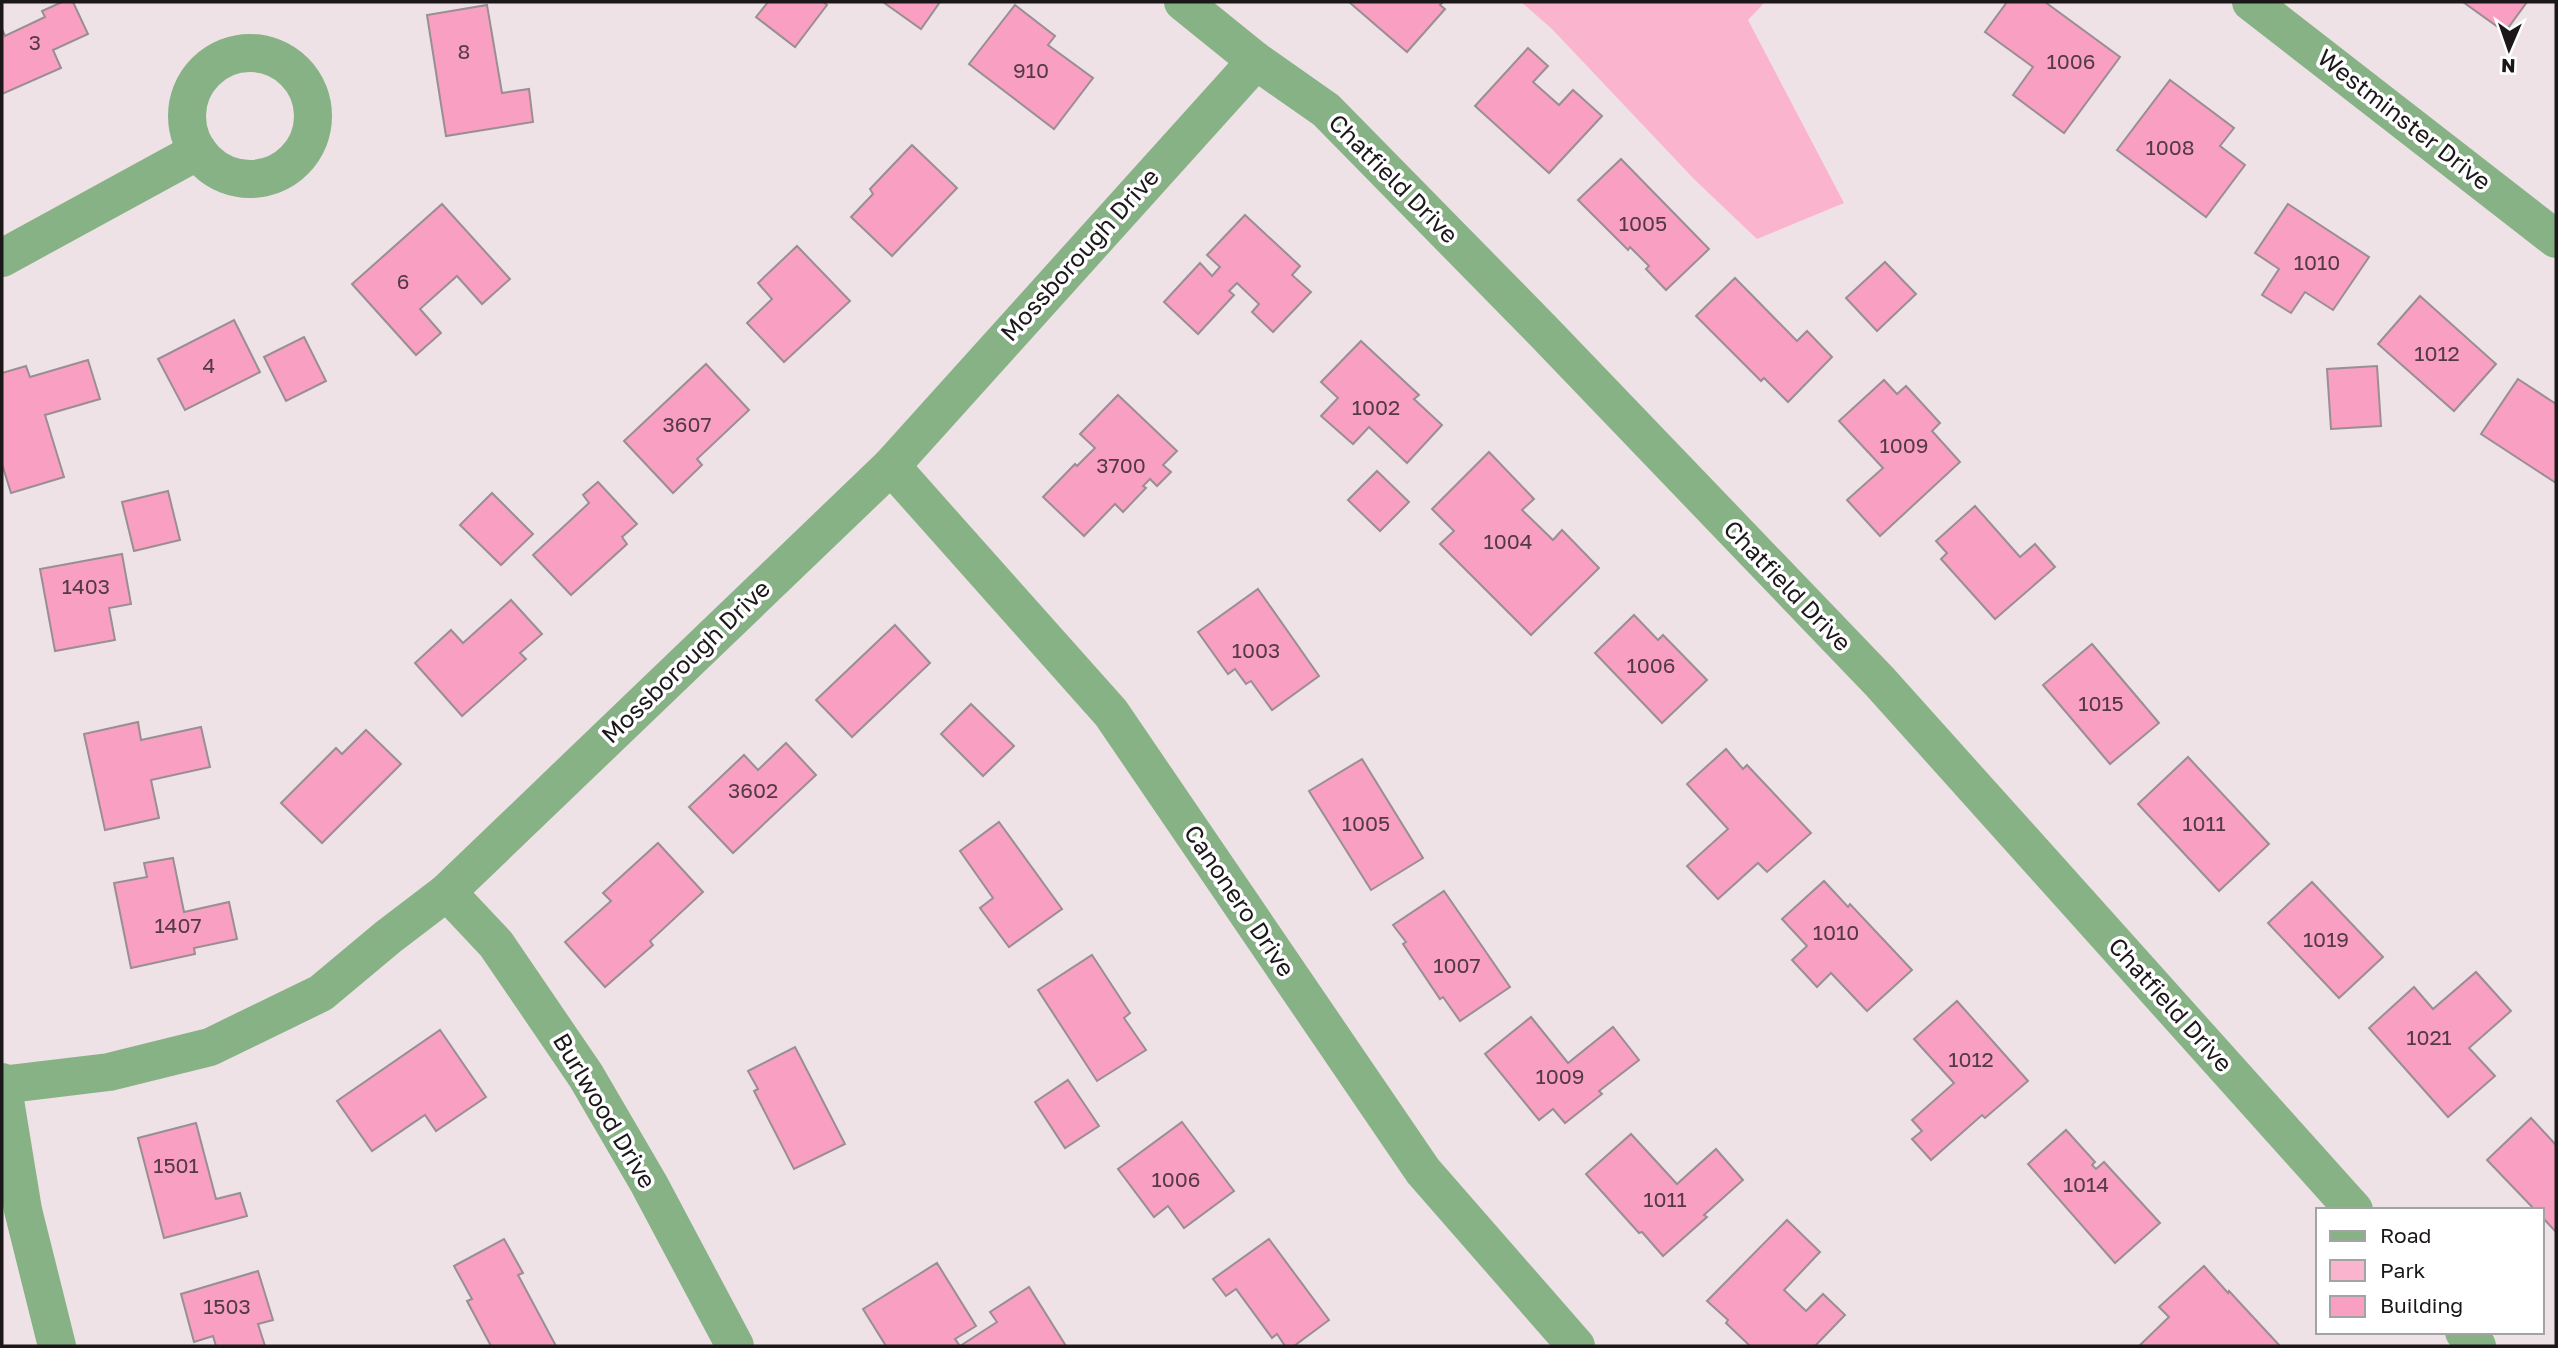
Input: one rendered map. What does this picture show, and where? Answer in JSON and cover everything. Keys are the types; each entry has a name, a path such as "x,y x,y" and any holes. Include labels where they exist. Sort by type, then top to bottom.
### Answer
{"street":[{"name":"Chatfield Drive","path":"1183,2 1256,61 1326,110 1543,331 1880,682 2352,1208"},
{"name":"Westminster Drive","path":"2270,7 2556,239"},
{"name":"Mossborough Drive","path":"2,1084 108,1072 210,1047 321,993 447,892 891,466 1256,61"},
{"path":"2,258 198,151"},
{"name":"Canonero Drive","path":"891,466 1111,713 1423,1171 1576,1346"},
{"name":"Burlwood Drive","path":"447,892 496,944 586,1076 649,1184 735,1346"},
{"path":"2,1084 23,1210 57,1346"}],"green space":[{"path":"1521,2 1765,2 1748,20 1844,203 1757,239 1694,179 1552,29"}],"building":[{"path":"62,2 73,2 88,34 53,50 61,68 2,94 2,29 5,36 45,17 42,11"},
{"path":"768,2 823,2 827,5 795,47 756,17"},
{"path":"883,2 940,2 921,29"},
{"path":"1349,2 1443,2 1440,5 1445,9 1407,52"},
{"path":"2007,2 2045,2 2120,57 2064,133 2013,95 2033,67 1985,32"},
{"path":"2463,2 2527,2 2505,32"},
{"path":"487,5 502,93 529,89 533,122 446,136 427,15"},
{"path":"1015,5 1055,36 1048,45 1093,78 1054,129 969,64"},
{"path":"1528,48 1548,66 1533,82 1559,105 1573,90 1602,116 1549,173 1475,106"},
{"path":"2170,80 2234,128 2220,146 2245,165 2206,217 2117,150"},
{"path":"912,145 957,188 892,256 851,217 873,194 870,189"},
{"path":"1621,159 1709,249 1666,290 1646,269 1649,266 1630,247 1628,250 1578,200"},
{"path":"442,204 510,279 482,304 457,276 420,309 441,333 416,355 352,284"},
{"path":"2288,204 2369,257 2333,310 2305,292 2291,313 2262,295 2279,269 2255,253"},
{"path":"1245,215 1300,266 1292,275 1311,292 1273,332 1252,312 1259,304 1237,283 1229,291 1234,295 1198,334 1164,302 1200,263 1212,276 1220,267 1207,255"},
{"path":"797,246 850,301 784,362 747,323 772,299 758,283"},
{"path":"1885,262 1916,294 1877,331 1846,298"},
{"path":"1735,278 1797,341 1807,331 1832,357 1788,402 1764,378 1761,381 1696,316"},
{"path":"2420,296 2496,364 2454,411 2378,344"},
{"path":"234,320 260,372 185,410 158,359"},
{"path":"304,337 326,381 286,401 264,357"},
{"path":"1361,341 1419,395 1414,399 1442,425 1407,463 1369,427 1353,444 1321,416 1338,398 1321,382"},
{"path":"88,360 100,399 45,415 64,477 11,493 2,464 2,373 26,366 30,377"},
{"path":"706,364 749,410 697,459 702,465 673,493 624,441"},
{"path":"2377,366 2381,426 2331,429 2327,369"},
{"path":"2518,379 2556,404 2556,483 2481,434"},
{"path":"1884,380 1897,394 1906,386 1940,423 1932,431 1960,462 1880,536 1847,500 1883,468 1839,421"},
{"path":"1118,395 1177,451 1163,465 1171,472 1157,486 1150,479 1143,486 1146,488 1123,512 1115,504 1084,536 1043,497 1095,448 1080,434"},
{"path":"1489,452 1534,499 1522,510 1553,540 1562,530 1599,568 1531,635 1440,544 1454,531 1432,509"},
{"path":"1377,471 1409,502 1380,531 1348,500"},
{"path":"598,482 637,524 622,537 627,544 571,595 533,555 589,503 583,495"},
{"path":"168,491 180,540 134,551 122,502"},
{"path":"492,493 533,534 501,565 460,525"},
{"path":"1975,506 2020,557 2035,544 2055,567 1995,619 1941,559 1947,553 1936,541"},
{"path":"122,554 131,604 109,608 115,640 55,651 40,569"},
{"path":"1258,589 1319,676 1272,710 1251,681 1246,684 1235,669 1228,674 1198,632"},
{"path":"511,600 542,634 520,653 526,659 462,716 415,663 451,630 463,643"},
{"path":"1634,615 1658,640 1663,635 1707,680 1662,723 1595,653"},
{"path":"895,625 930,663 852,737 816,700"},
{"path":"2092,644 2159,723 2110,764 2043,685"},
{"path":"971,704 1014,746 983,776 941,734"},
{"path":"138,722 141,740 201,727 210,767 151,780 159,818 105,830 84,734"},
{"path":"366,730 401,764 322,843 281,803 336,748 342,754"},
{"path":"786,743 816,775 733,853 689,807 744,755 758,770"},
{"path":"1726,749 1743,769 1747,765 1811,833 1767,872 1758,863 1718,899 1687,866 1728,829 1687,784"},
{"path":"2188,757 2269,844 2219,891 2138,804"},
{"path":"1362,759 1423,858 1371,890 1309,791"},
{"path":"999,822 1062,909 1009,947 980,908 993,898 960,851"},
{"path":"658,843 703,892 650,941 653,945 605,987 565,942 611,901 603,893"},
{"path":"173,858 184,912 229,902 237,939 194,948 195,954 131,968 114,883 147,877 144,863"},
{"path":"1824,881 1848,907 1850,904 1912,970 1867,1011 1831,973 1817,987 1792,960 1807,946 1782,919"},
{"path":"2312,882 2383,957 2339,998 2268,923"},
{"path":"1444,891 1510,987 1460,1021 1443,997 1440,999 1393,925"},
{"path":"1092,955 1130,1013 1124,1018 1146,1050 1097,1081 1038,990"},
{"path":"2476,972 2511,1011 2469,1048 2495,1076 2448,1117 2369,1028 2414,987 2433,1009"},
{"path":"1957,1001 2028,1081 1985,1118 1982,1115 1931,1160 1912,1139 1922,1131 1912,1120 1954,1083 1914,1039"},
{"path":"1531,1017 1568,1063 1613,1027 1639,1060 1599,1091 1602,1094 1565,1123 1553,1109 1539,1120 1485,1054"},
{"path":"440,1030 486,1097 436,1131 425,1115 372,1151 337,1101"},
{"path":"795,1047 845,1144 794,1169 754,1091 758,1089 748,1071"},
{"path":"1068,1080 1099,1126 1065,1148 1035,1102"},
{"path":"2531,1118 2556,1145 2556,1232 2544,1219 2544,1208 2533,1208 2487,1160"},
{"path":"1182,1122 1234,1191 1184,1228 1168,1206 1154,1217 1118,1169"},
{"path":"196,1123 216,1199 240,1193 247,1216 164,1238 138,1138"},
{"path":"2066,1130 2095,1162 2092,1165 2096,1169 2104,1162 2160,1223 2115,1263 2028,1164"},
{"path":"1631,1134 1677,1184 1716,1149 1743,1180 1663,1256 1586,1174"},
{"path":"1787,1220 1820,1252 1784,1290 1806,1311 1823,1294 1845,1315 1815,1346 1750,1346 1707,1301"},
{"path":"504,1239 523,1273 518,1275 556,1346 491,1346 467,1301 472,1299 454,1266"},
{"path":"1269,1239 1329,1320 1294,1346 1285,1346 1277,1334 1272,1338 1236,1289 1226,1296 1213,1279"},
{"path":"937,1263 976,1326 955,1339 960,1346 886,1346 863,1309"},
{"path":"2204,1266 2280,1346 2139,1346 2169,1317 2159,1307"},
{"path":"258,1271 273,1320 258,1324 265,1346 216,1346 213,1336 194,1342 181,1294"},
{"path":"1029,1287 1066,1346 960,1346 997,1322 990,1312"}]}
